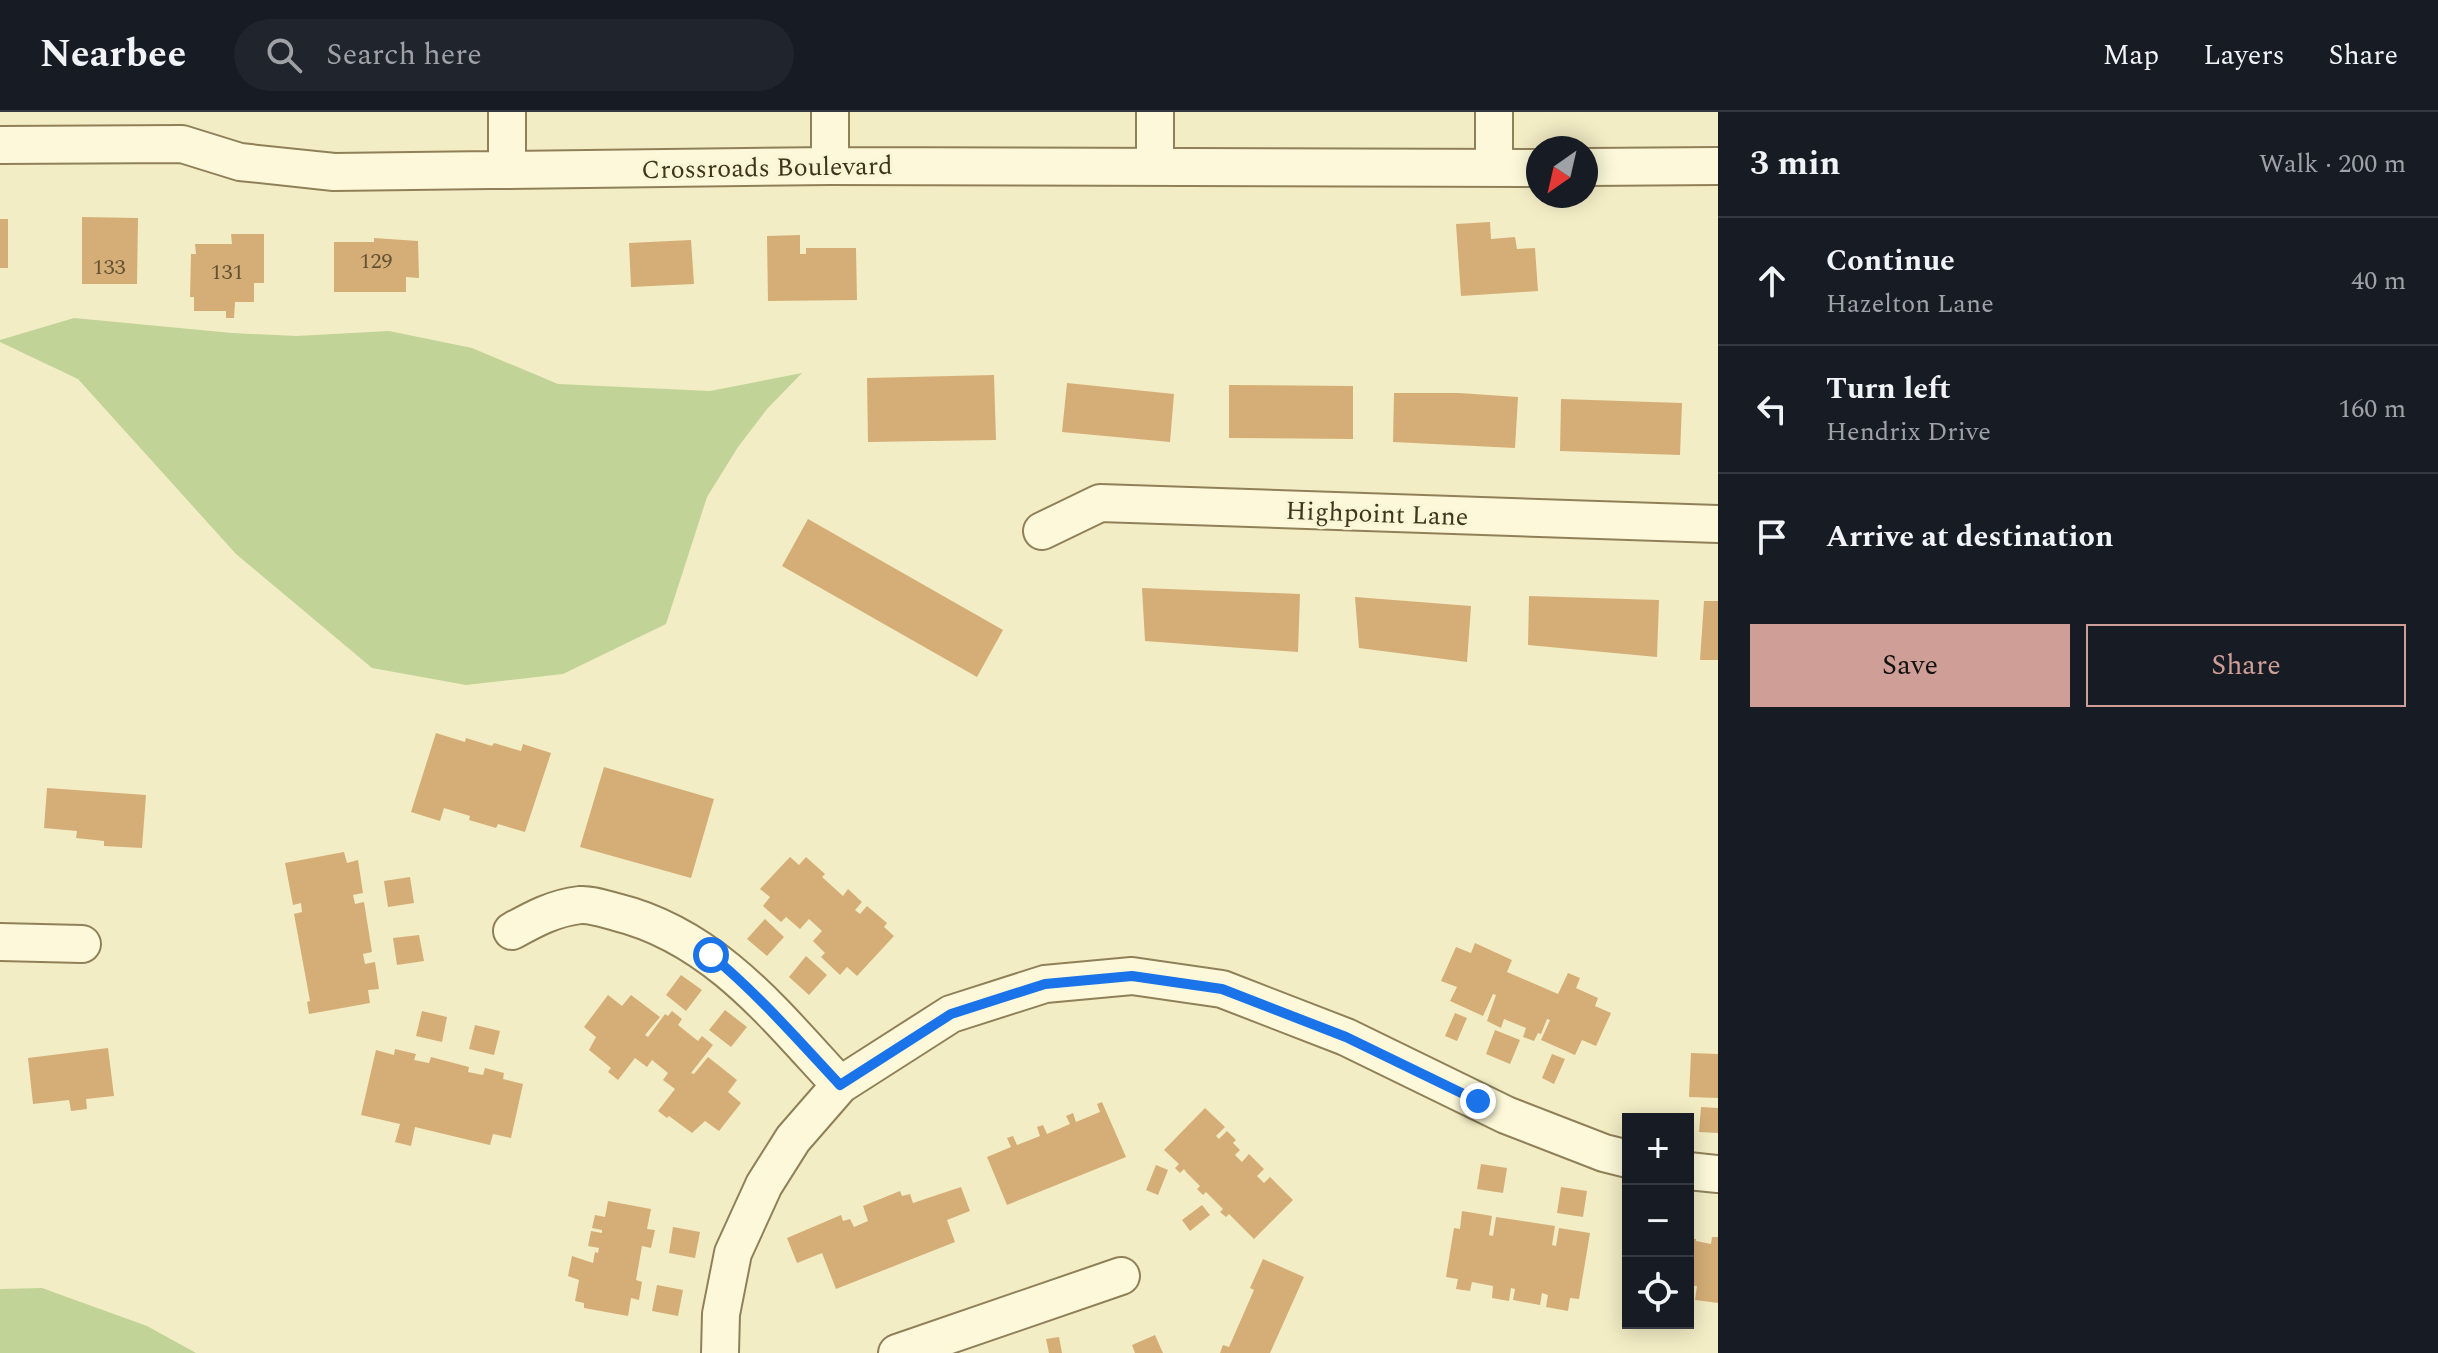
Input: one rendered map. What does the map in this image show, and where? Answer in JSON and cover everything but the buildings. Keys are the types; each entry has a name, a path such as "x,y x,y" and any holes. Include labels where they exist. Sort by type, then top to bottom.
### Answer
{"street":[{"path":"507,112 507,170"},
{"path":"830,112 830,166"},
{"path":"1155,112 1155,166"},
{"path":"1494,112 1494,168"},
{"name":"Crossroads Boulevard","path":"0,145 181,128 240,162 334,172 830,166 1526,168"},
{"path":"1598,167 1718,166"},
{"name":"Highpoint Lane","path":"1042,531 1100,503 1718,524"},
{"path":"512,931 551,910 584,905 656,924 711,955 733,974 840,1085"},
{"path":"0,942 82,944"},
{"path":"720,1353 721,1314 733,1253 764,1185 793,1139 840,1085 951,1014 1045,984 1132,976 1222,989 1346,1037 1506,1115 1622,1158"},
{"path":"1694,1172 1718,1174"},
{"path":"897,1353 1121,1276"}],"green space":[{"path":"74,318 296,336 389,331 472,348 558,384 710,391 802,373 767,409 738,447 707,497 666,624 563,674 466,685 372,668 236,554 78,379 0,342"},
{"path":"42,1288 147,1326 196,1353 0,1353 0,1289"}],"route":[{"path":"711,955 774,1014 840,1085 951,1014 1045,984 1132,976 1222,989 1346,1037 1478,1101"}]}
